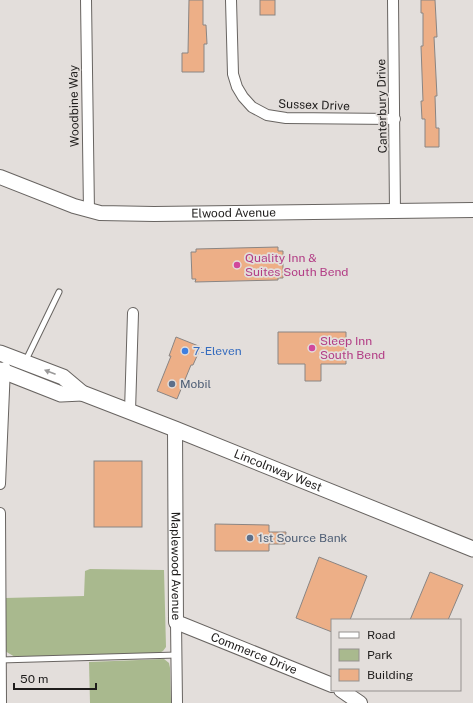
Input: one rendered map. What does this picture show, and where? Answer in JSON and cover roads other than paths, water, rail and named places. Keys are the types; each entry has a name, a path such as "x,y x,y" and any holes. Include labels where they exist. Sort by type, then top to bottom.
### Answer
{"main road":[{"name":"Lincolnway West","path":"2,354 62,377 82,393 473,549"},
{"name":"Lincolnway West","path":"2,371 61,394 82,393"}],"street":[{"name":"Woodbine Way","path":"86,0 89,211"},
{"name":"Sussex Drive","path":"231,0 233,74 240,92 252,107 267,115 286,118 395,119"},
{"name":"Canterbury Drive","path":"393,0 395,212"},
{"name":"Elwood Avenue","path":"0,177 74,206 100,213 154,214 473,210"},
{"path":"130,411 133,313"},
{"path":"0,484 2,354"},
{"name":"Maplewood Avenue","path":"175,429 177,703"},
{"path":"0,513 1,703"},
{"name":"Commerce Drive","path":"176,622 331,685"},
{"path":"342,691 360,703"}],"lane":[{"path":"25,363 60,292"},
{"path":"0,660 177,655"}],"place":[{"name":"Quality Inn & Suites South Bend","path":"237,265"},
{"name":"Sleep Inn South Bend","path":"312,348"},
{"name":"7-Eleven","path":"185,351"},
{"name":"Mobil","path":"172,384"},
{"name":"1st Source Bank","path":"250,538"}]}
